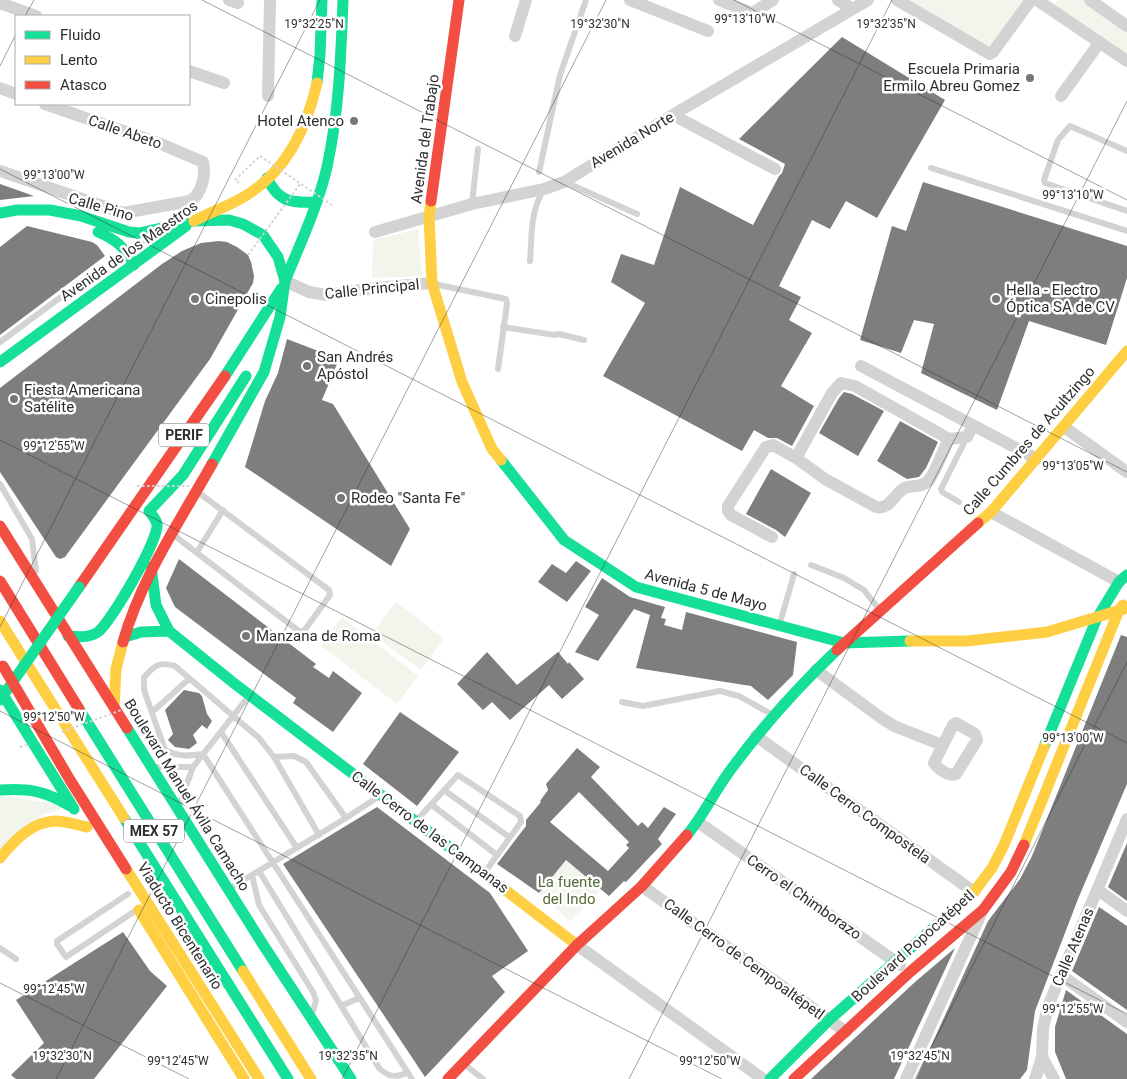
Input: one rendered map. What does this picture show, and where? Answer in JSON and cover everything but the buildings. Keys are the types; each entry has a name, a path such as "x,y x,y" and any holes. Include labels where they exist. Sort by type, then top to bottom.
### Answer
{"main road":[{"name":"Avenida de los Maestros","path":"0,362 192,221 252,192 278,168 294,149 305,126 316,93 321,56 322,0"},
{"path":"119,708 116,669 129,622 151,572 190,502 193,489 264,372 280,317 285,281 317,202 327,168 333,134 341,50 343,0"},
{"name":"Avenida del Trabajo","path":"432,283 429,216 459,0"},
{"path":"267,178 270,187 278,196 288,201 298,203 317,202"},
{"name":"Calle Pino","path":"0,213 14,209 42,208 56,210 129,232 139,233 192,221"},
{"name":"Calle Pino","path":"0,224 22,219 40,219 94,231 119,242 128,251 134,265"},
{"path":"192,221 229,220 252,227 263,235 271,245 278,257 285,281"},
{"name":"PERIF","path":"0,700 245,346 285,281"},
{"name":"Avenida 5 de Mayo","path":"432,283 462,382 492,449 564,540 636,587 844,643 902,640 967,641 1047,632 1123,609"},
{"path":"149,511 182,475 254,364 280,317"},
{"name":"Calle Cumbres de Acultzingo","path":"448,1079 577,945 642,886 698,822 730,770 756,736 816,670 861,627 991,512 1064,427 1123,365 1127,351"},
{"path":"129,515 190,502"},
{"path":"68,636 84,638 94,636 104,628 150,548 157,526 156,520 149,511"},
{"name":"Boulevard Manuel Ávila Camacho","path":"0,526 68,636 119,708 152,767 228,889 351,1079"},
{"name":"Calle Cerro de las Campanas","path":"150,548 151,572 156,605 169,631 249,695 577,945"},
{"name":"Boulevard Popocatépetl","path":"770,1079 829,1020 974,892 992,868 1013,825 1098,618 1123,578"},
{"name":"MEX 57","path":"0,581 311,1079"},
{"name":"Boulevard Popocatépetl","path":"794,1079 910,972 983,910 1011,872 1022,851 1127,600"},
{"name":"MEX 57","path":"0,621 288,1079"},
{"path":"125,637 141,632 169,631"},
{"name":"Viaducto Bicentenario","path":"0,661 70,780 259,1079"},
{"path":"0,690 244,1079"},
{"path":"0,790 18,788 37,790 51,794 74,809"},
{"path":"0,858 26,831 44,822 62,821 87,827"},
{"path":"168,888 175,969"}],"street":[{"path":"268,96 270,0"},
{"path":"515,36 526,0"},
{"path":"630,0 708,31"},
{"path":"718,0 749,12 754,12 774,0"},
{"path":"838,0 853,10"},
{"name":"Avenida Norte","path":"375,232 472,204 544,189 564,182 868,0"},
{"path":"897,0 990,54 1031,0"},
{"path":"1037,0 1127,60"},
{"path":"1090,0 1127,26"},
{"path":"0,3 33,15"},
{"path":"1061,96 1100,42"},
{"path":"190,71 224,84"},
{"path":"0,88 15,94"},
{"name":"Calle Abeto","path":"0,171 123,213 190,201 196,197 202,183 203,162 161,144 48,105"},
{"path":"673,115 775,169"},
{"name":"Calle Principal","path":"285,281 309,292 326,295 432,283"},
{"path":"862,366 970,431 1037,459"},
{"path":"796,458 832,393 841,383 855,386 949,439"},
{"path":"1064,427 1127,472"},
{"path":"772,536 732,515 728,511 728,506 766,447 773,445 825,478 882,508 889,504 902,489 917,487 930,480 949,439 970,431"},
{"path":"991,512 1123,578"},
{"path":"816,670 894,726 942,745"},
{"name":"Calle Cerro Compostela","path":"756,736 974,892"},
{"name":"Calle Atenas","path":"1035,1079 1042,1057 1043,1029 1048,1006 1127,819"},
{"name":"Cerro el Chimborazo","path":"698,822 910,972"},
{"name":"Calle Cerro de Cempoaltépetl","path":"642,886 846,1032"},
{"path":"1098,890 1127,911"},
{"name":"Boulevard Popocatépetl","path":"906,1079 983,910"},
{"name":"Calle Cerro de las Campanas","path":"577,945 764,1079"},
{"path":"1061,974 1127,1022"},
{"path":"1042,1057 1054,1079"}],"lane":[{"path":"539,172 560,76 586,0"},
{"path":"1127,151 1072,127 1068,127 1058,140 1044,182 1127,211"},
{"path":"472,204 478,149"},
{"path":"931,168 1127,231"},
{"path":"564,182 637,214"},
{"path":"530,261 533,214 544,189"},
{"path":"0,342 84,280"},
{"path":"432,283 506,299 507,304 498,369"},
{"path":"504,327 555,336 559,334 584,340"},
{"path":"959,502 942,492 941,489 970,431"},
{"path":"0,484 32,539 38,587"},
{"path":"173,534 300,632 304,631 330,595 329,590 193,489"},
{"path":"196,552 222,510"},
{"path":"811,565 844,578 864,590 880,610"},
{"path":"779,626 794,574"},
{"path":"203,754 175,755 165,750 144,690 144,678 155,666 164,663 174,666 232,716 253,731 274,757 319,835"},
{"path":"152,712 190,679"},
{"path":"622,702 643,706 720,691 739,696 774,716"},
{"path":"178,809 193,767 249,695"},
{"path":"221,732 298,848"},
{"path":"203,754 359,998 405,1076"},
{"path":"274,757 294,756 306,762 346,818"},
{"path":"152,767 193,767"},
{"path":"416,821 458,775 520,816 522,819 484,873"},
{"path":"444,790 509,837"},
{"path":"228,889 319,835 381,794"},
{"path":"432,805 497,855"},
{"path":"259,871 378,1068 384,1073 393,1076 405,1076 412,1079"},
{"path":"252,875 259,905 314,992 315,1008 310,1017"},
{"path":"128,894 57,941 66,958 138,909"},
{"path":"0,948 16,959"},
{"path":"341,1006 359,998"},
{"path":"463,1064 483,1079"}],"path":[{"path":"252,192 235,180 260,156 332,205"},
{"path":"248,255 300,184"},
{"path":"137,486 193,489"},
{"path":"55,734 119,708"},
{"path":"20,748 37,741"}],"green space":[{"path":"906,0 1027,0 990,50"},
{"path":"1058,0 1090,0 1127,26 1127,60 1051,9"},
{"path":"418,229 422,276 372,278 373,240"},
{"path":"396,602 444,639 421,670 372,634"},
{"path":"342,617 418,676 397,704 321,646"},
{"path":"0,795 65,806 57,811 44,814 0,850"},
{"name":"La fuente del Indo","path":"565,859 602,889 570,921 539,893"}],"traffic: fast":[{"path":"317,83 322,0"},
{"path":"285,281 314,210 327,167 337,105 343,0"},
{"path":"267,178 276,192 287,200 317,202"},
{"path":"0,213 17,210 50,210 81,216 129,232 139,233 193,221 229,220 243,224 263,235 278,257 285,281 280,317 264,372 212,464"},
{"path":"0,362 186,226"},
{"path":"98,232 119,245 134,265"},
{"path":"225,376 281,289"},
{"path":"149,511 183,475 246,376"},
{"path":"501,460 564,540 636,587 844,643 910,641"},
{"path":"68,636 83,637 95,634 113,613 143,563 156,533 157,524 149,511"},
{"path":"151,567 156,605 169,631 235,684 508,892"},
{"path":"1044,747 1097,618 1119,582 1127,575"},
{"path":"0,700 79,587"},
{"path":"125,637 141,632 169,631"},
{"path":"687,835 726,776 756,737 795,692 837,650"},
{"path":"0,690 74,809"},
{"path":"79,709 243,971"},
{"path":"127,728 262,943 351,1079"},
{"path":"0,790 28,790 53,797 70,806"},
{"path":"124,818 288,1079"},
{"path":"770,1079 829,1020 939,923"}],"traffic: slow":[{"path":"194,221 250,193 275,171 285,159 301,131 308,115 317,83"},
{"path":"431,201 429,216 432,283 462,382 492,449 501,460"},
{"path":"978,523 991,512 1127,351"},
{"path":"1024,845 1119,610 1123,605"},
{"path":"910,641 967,641 1047,632 1127,608"},
{"path":"0,621 124,818"},
{"path":"114,707 116,669 123,642"},
{"path":"939,923 974,892 992,868 1004,845 1044,747"},
{"path":"0,858 17,839 31,829 46,822 59,821 87,827"},
{"path":"126,869 259,1079"},
{"path":"508,892 577,945"},
{"path":"139,910 244,1079"},
{"path":"243,971 311,1079"}],"traffic: jam":[{"path":"431,201 459,0"},
{"path":"79,587 225,376"},
{"path":"123,642 140,595 175,528 212,464"},
{"path":"837,650 978,523"},
{"path":"0,526 127,728"},
{"path":"0,581 79,709"},
{"path":"3,666 70,780 126,869"},
{"path":"448,1079 577,945 642,886 687,835"},
{"path":"794,1079 910,972 983,910 1011,872 1024,845"}],"place":[{"name":"Escuela Primaria Ermilo Abreu Gomez","path":"1030,78"},
{"name":"Hotel Atenco","path":"354,121"},
{"name":"Cinepolis","path":"195,299"},
{"name":"Hella - Electro Óptica SA de CV","path":"996,299"},
{"name":"San Andrés Apóstol","path":"307,366"},
{"name":"Fiesta Americana Satélite","path":"14,399"},
{"name":"Rodeo \"Santa Fe\"","path":"341,498"},
{"name":"Manzana de Roma","path":"246,636"}]}
